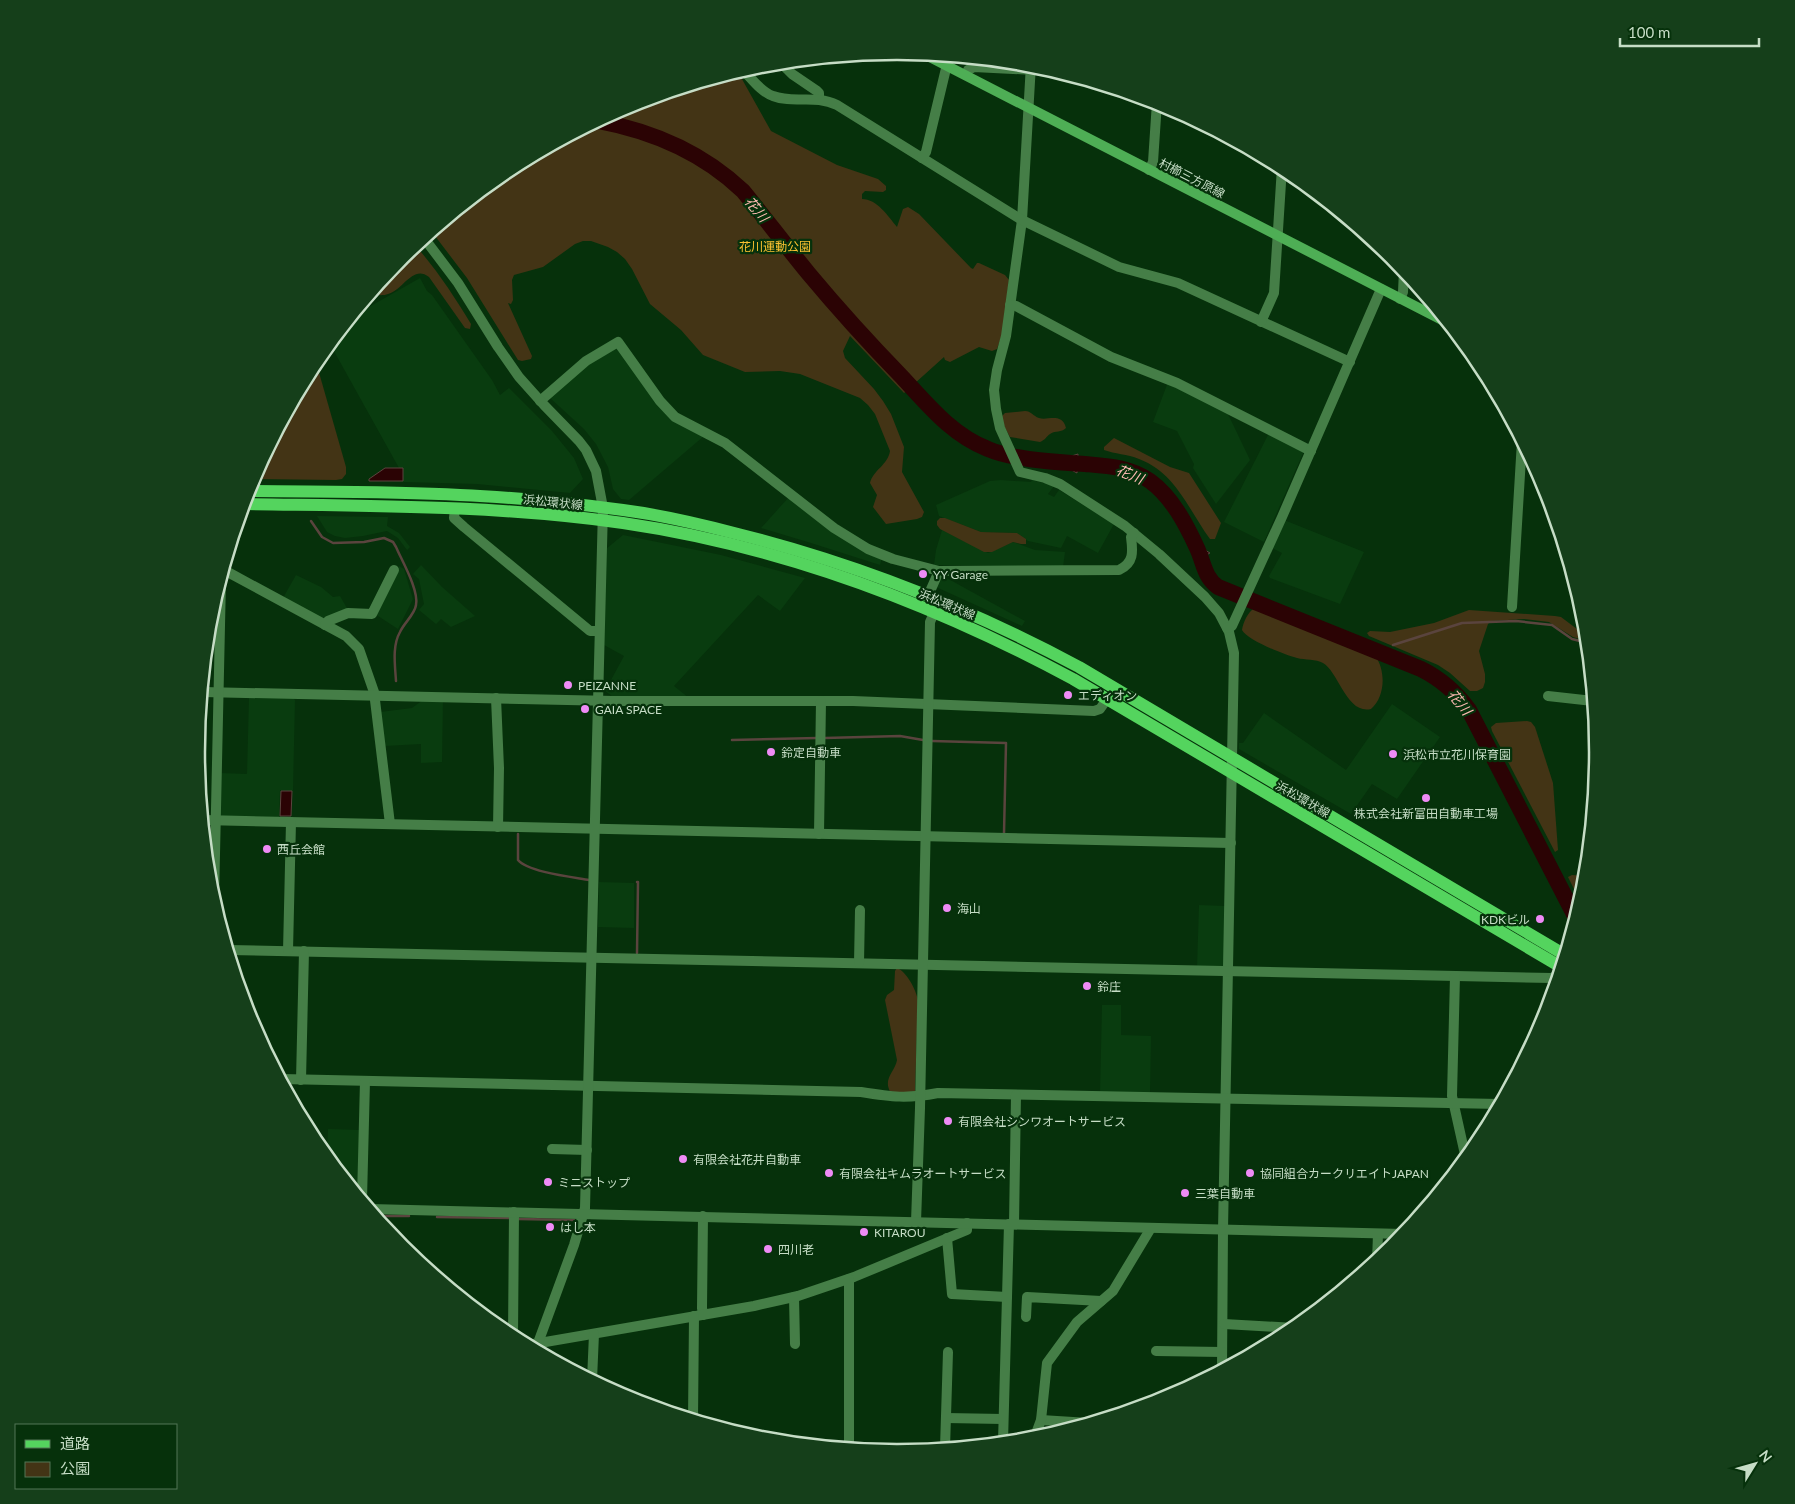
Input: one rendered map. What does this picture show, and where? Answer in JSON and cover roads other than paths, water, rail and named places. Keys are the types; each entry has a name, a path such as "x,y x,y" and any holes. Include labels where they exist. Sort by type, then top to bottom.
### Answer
{"main road":[{"name":"村櫛三方原線","path":"949,62 966,75 1028,108 1435,316"},
{"name":"浜松環状線","path":"256,491 460,495 624,510 679,520 768,542 842,564 928,596 1004,629 1060,657 1560,951"},
{"name":"浜松環状線","path":"252,504 455,508 508,511 602,521 670,532 778,558 844,579 934,613 1024,653 1107,699 1556,965"}],"street":[{"path":"922,158 926,152 948,62"},
{"path":"966,75 968,70 974,67 994,67"},
{"path":"787,69 817,91 819,99"},
{"path":"1031,73 1022,220 1006,336 994,390 998,418 1020,472 1060,484 1126,526 1205,597 1219,613 1232,642 1235,664 1222,1363"},
{"path":"749,76 772,96 785,99 819,99 837,105 1022,220 1119,267 1178,283 1350,362"},
{"path":"1149,170 1153,162 1156,111"},
{"path":"1261,322 1274,293 1281,177"},
{"path":"428,244 458,283 508,363 540,401 575,436 586,450 596,471 603,508 586,1208 574,1245 536,1341"},
{"path":"1400,299 1403,292 1404,281"},
{"path":"1227,628 1232,626 1253,581 1381,289"},
{"path":"1010,305 1016,306 1111,357 1177,383 1311,451"},
{"path":"540,401 586,361 618,342 660,401 675,417 724,443 834,528 856,542 887,556 939,571 1119,570 1129,563 1132,557 1131,537 1134,533"},
{"path":"1512,606 1521,453"},
{"path":"455,508 454,518 464,528 590,631 599,631"},
{"path":"325,625 328,621 348,613 372,614 394,570"},
{"path":"928,596 939,571"},
{"path":"229,573 346,636 359,649 375,696 390,824"},
{"path":"215,864 220,612"},
{"path":"916,1222 930,622 934,613"},
{"path":"208,692 598,700 822,701 1094,711 1100,709 1107,699"},
{"path":"1548,696 1587,700"},
{"path":"496,698 499,768 498,827"},
{"path":"819,834 822,701"},
{"path":"209,820 1231,843"},
{"path":"288,951 291,822"},
{"path":"859,963 860,910"},
{"path":"235,950 1552,978"},
{"path":"301,1080 304,951"},
{"path":"1456,976 1452,1096 1464,1149"},
{"path":"288,1079 861,1092 892,1097 938,1093 1493,1104"},
{"path":"362,1190 365,1081"},
{"path":"1003,1436 1016,1095"},
{"path":"552,1149 587,1150"},
{"path":"378,1209 1394,1234"},
{"path":"513,1327 514,1212"},
{"path":"694,1413 703,1216"},
{"path":"541,1345 794,1297 849,1279 967,1230 967,1223"},
{"path":"1037,1430 1041,1420 1047,1363 1077,1322 1113,1291 1151,1228"},
{"path":"1377,1250 1378,1234"},
{"path":"947,1238 952,1294 1007,1297"},
{"path":"848,1443 849,1279"},
{"path":"794,1297 795,1344"},
{"path":"1026,1317 1027,1297 1101,1302"},
{"path":"1224,1324 1282,1327"},
{"path":"592,1374 594,1334"},
{"path":"1156,1351 1222,1352"},
{"path":"945,1443 948,1352"},
{"path":"946,1418 1004,1419"},
{"path":"1041,1420 1064,1423"}],"waterway":[{"name":"花川","path":"609,123 638,131 676,146 711,165 728,177 743,191 809,274 855,327 931,408 963,436 988,449 1010,456 1110,467 1127,470 1142,476 1158,487 1172,503 1197,548 1207,574 1218,587 1421,669 1448,686 1469,710 1571,909"},
{"path":"311,521 322,537 333,543 364,542 384,538 393,542 396,547 413,584 416,599 412,615 397,637 395,656 396,681"},
{"path":"1393,645 1462,623 1516,621 1552,625 1572,639 1580,641"},
{"name":"花川","path":"1376,651 1382,649"},
{"path":"825,738 900,736 923,740"},
{"path":"732,740 817,738"},
{"path":"932,741 1006,743 1004,833"},
{"path":"518,834 518,860 523,864 551,873 589,880"},
{"path":"637,882 637,953"},
{"path":"385,1216 409,1216"},
{"path":"437,1217 510,1218"},
{"path":"518,1219 574,1220"}],"place":[{"name":"YY Garage","path":"923,574"},
{"name":"PEIZANNE","path":"568,685"},
{"name":"エディオン","path":"1068,695"},
{"name":"GAIA SPACE","path":"585,709"},
{"name":"鈴定自動車","path":"771,752"},
{"name":"浜松市立花川保育園","path":"1393,754"},
{"name":"株式会社新富田自動車工場","path":"1426,798"},
{"name":"西丘会館","path":"267,849"},
{"name":"海山","path":"947,908"},
{"name":"KDKビル","path":"1540,919"},
{"name":"鈴庄","path":"1087,986"},
{"name":"有限会社シンワオートサービス","path":"948,1121"},
{"name":"有限会社花井自動車","path":"683,1159"},
{"name":"有限会社キムラオートサービス","path":"829,1173"},
{"name":"協同組合カークリエイトJAPAN","path":"1250,1173"},
{"name":"ミニストップ","path":"548,1182"},
{"name":"三葉自動車","path":"1185,1193"},
{"name":"はし本","path":"550,1227"},
{"name":"KITAROU","path":"864,1232"},
{"name":"四川老","path":"768,1249"}],"park label":[{"name":"花川運動公園","path":"775,246"}]}
